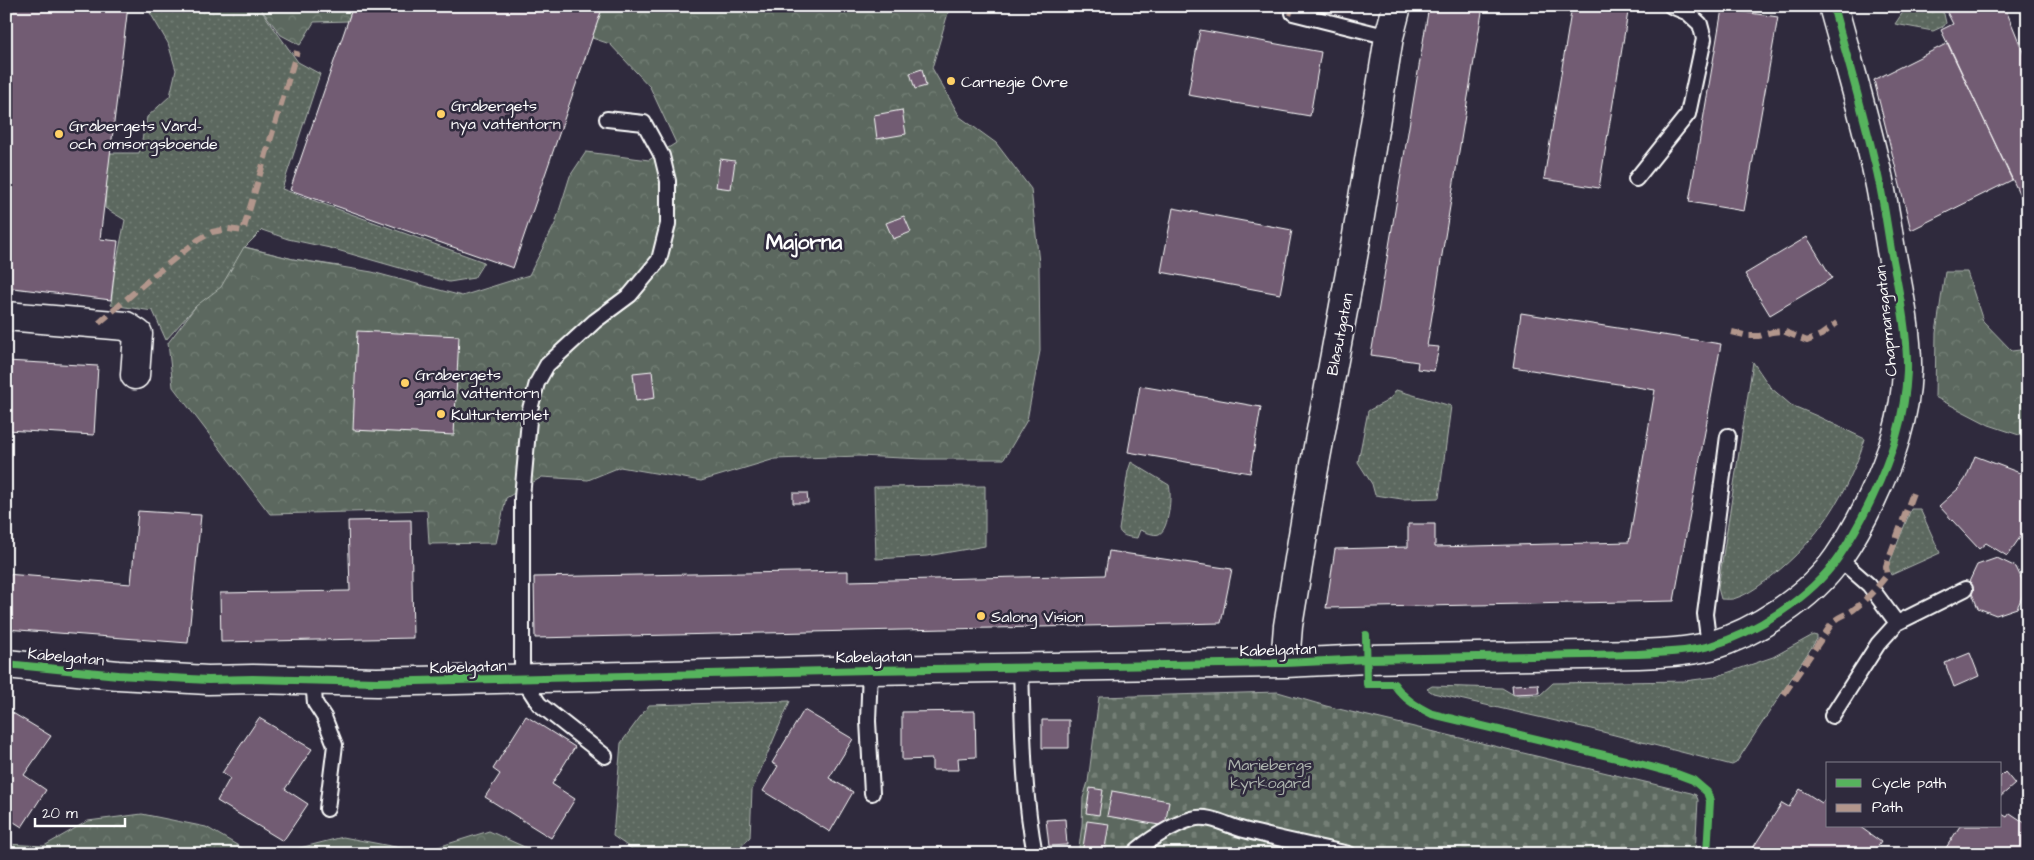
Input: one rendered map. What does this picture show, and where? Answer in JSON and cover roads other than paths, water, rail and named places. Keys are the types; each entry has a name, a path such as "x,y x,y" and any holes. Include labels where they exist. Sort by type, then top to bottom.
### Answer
{"street":[{"name":"Blåsutgatan","path":"1285,663 1288,626 1311,483 1357,235 1388,37 1397,6"},
{"name":"Chapmansgatan","path":"1740,635 1796,600 1819,580 1838,558 1860,523 1891,457 1905,404 1907,368 1900,299 1875,161 1833,6"},
{"path":"6,316 126,326 138,334 135,375"},
{"name":"Kabelgatan","path":"6,664 108,674 199,680 253,679 377,682 1645,654 1709,646 1740,635"}],"lane":[{"path":"1636,179 1688,114 1704,39 1700,24 1688,13 1671,6"},
{"path":"1293,13 1388,37"},
{"path":"605,756 539,704 522,678 522,497 530,409 538,383 547,364 595,321 630,296 659,260 668,224 668,181 662,156 644,123 607,119"},
{"path":"1709,646 1705,614 1728,436"},
{"path":"1838,558 1869,585 1897,623"},
{"path":"1832,716 1878,644 1897,623 1965,589"},
{"path":"1021,668 1024,764 1030,829 1035,854"},
{"path":"870,670 868,721 872,793"},
{"path":"313,681 315,702 324,717 335,744 327,809"},
{"path":"1133,854 1139,848 1175,826 1193,818 1204,818 1244,830 1349,854"}],"place":[{"name":"Carnegie Övre","path":"951,81"},
{"name":"Gråbergets nya vattentorn","path":"441,114"},
{"name":"Gråbergets Vård- och omsorgsboende","path":"59,134"},
{"name":"Gråbergets gamla vattentorn","path":"405,383"},
{"name":"Kulturtemplet","path":"441,414"},
{"name":"Salong Vision","path":"981,616"}],"district":[{"name":"Majorna","path":"804,242"}],"park label":[{"name":"Mariebergs kyrkogård","path":"1270,773"}]}
